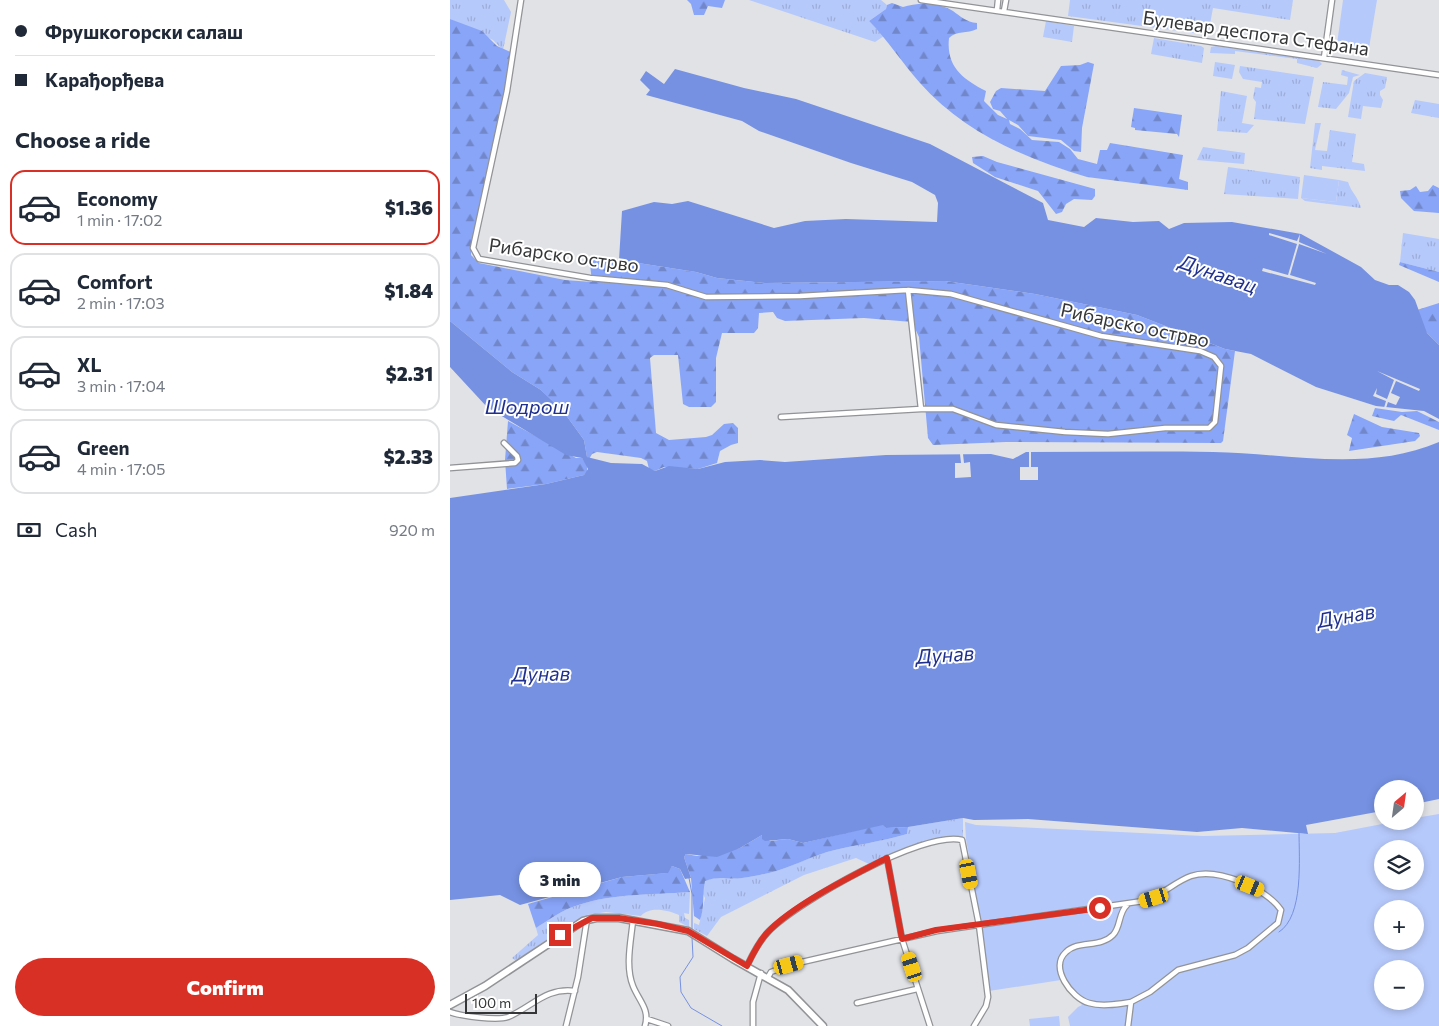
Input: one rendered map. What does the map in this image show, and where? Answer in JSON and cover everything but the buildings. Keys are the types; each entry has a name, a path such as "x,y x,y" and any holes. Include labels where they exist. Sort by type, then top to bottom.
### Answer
{"main road":[{"path":"450,1005 485,986 587,919 600,917 633,920 691,932 722,953 761,973 788,990 823,1026"}],"street":[{"name":"Рибарско острво","path":"521,0 506,99 473,248 479,259 590,278 667,285 706,297 800,296 908,290 951,294 1101,336 1200,351 1214,357 1221,366 1212,426 1206,429 1171,428 1108,434 1065,432 996,425 953,409 921,409"},
{"name":"Булевар деспота Стефана","path":"920,0 1439,76"},
{"path":"997,10 998,0"},
{"path":"1004,11 1006,0"},
{"path":"1324,58 1332,0"},
{"path":"781,417 921,409 908,290"},
{"path":"450,468 515,463 518,460 517,456 504,443"},
{"path":"747,966 762,940 783,920 802,906 904,850 941,840 962,840 979,925 988,996 986,1006 974,1026"},
{"path":"887,858 902,939 930,1026"},
{"path":"768,977 777,969 789,965 936,930 1128,904 1154,898 1190,876 1202,874 1229,878 1260,890 1268,895 1281,910 1278,923 1248,948 1235,955 1178,970 1150,992 1131,1002 1097,1004 1083,1001 1064,980 1059,966 1062,956 1069,949 1109,938 1117,930 1122,910 1128,904"},
{"path":"566,1026 575,991 587,919"},
{"path":"633,920 629,959 630,973 633,986 646,1011 647,1019 645,1026"},
{"path":"753,1026 753,1002 761,973"},
{"path":"857,1004 917,989"},
{"path":"450,1012 505,1018 546,994 562,990 575,991"},
{"path":"1128,1026 1131,1002"},
{"path":"647,1019 668,1026"}],"green space":[{"path":"450,0 504,0 511,12 503,50 493,40 450,19"},
{"path":"687,0 725,0 722,8 708,6 704,15 694,15 691,4"},
{"path":"749,0 881,0 887,5 886,9 869,21 884,36 875,42"},
{"path":"1070,0 1293,0 1290,20 1213,8 1208,35 1068,16"},
{"path":"1164,0 1184,0 1181,23 1161,20"},
{"path":"1343,0 1377,0 1368,54 1343,51 1337,44"},
{"path":"892,3 903,7 915,4 935,4 953,11 966,20 977,23 977,29 955,34 949,38 950,57 963,77 986,91 984,101 998,115 1007,119 1000,111 993,109 990,102 996,91 1001,88 1045,91 1061,66 1080,65 1088,62 1094,64 1082,128 1081,152 1074,151 1061,140 1028,136 1018,125 1009,120 1010,124 1020,129 1032,140 1059,142 1070,149 1078,159 1097,164 1100,150 1107,150 1110,143 1183,155 1179,179 1188,182 1188,190 1087,177 1041,162 976,130 956,116 920,83 869,21 886,9 887,5"},
{"path":"450,19 482,31 497,46 513,53 499,125 471,244 471,255 479,263 565,280 592,282 590,264 595,258 600,257 696,272 717,278 765,283 945,281 1035,294 1137,315 1225,349 1235,351 1223,441 1221,443 1006,442 933,445 928,438 919,337 912,322 864,318 785,321 777,318 773,312 759,313 758,328 754,333 722,333 716,358 716,402 711,407 689,407 683,404 678,355 654,355 650,358 656,433 669,440 706,437 712,435 724,424 733,423 738,428 738,443 720,451 717,463 698,469 664,467 655,471 649,469 647,461 641,458 597,452 592,454 589,459 584,440 563,411 541,390 512,372 450,321"},
{"path":"1046,21 1074,26 1072,42 1043,37"},
{"path":"1154,38 1201,46 1204,48 1202,63 1151,54"},
{"path":"1216,46 1318,60 1322,64 1317,68 1297,63 1297,59 1235,51 1235,54 1210,53 1211,47"},
{"path":"1215,62 1235,65 1232,79 1213,76"},
{"path":"1240,66 1314,77 1305,124 1254,119 1256,102 1253,98 1255,87 1261,88 1262,82 1243,79 1239,72"},
{"path":"1342,70 1360,75 1353,77 1349,93 1336,109 1318,107 1323,82 1347,85 1348,77 1341,75"},
{"path":"1365,73 1387,77 1385,88 1380,91 1383,100 1381,108 1363,106 1361,119 1348,117 1354,81"},
{"path":"1221,91 1247,96 1242,123 1254,125 1247,133 1217,131"},
{"path":"1415,100 1439,104 1439,118 1411,113"},
{"path":"1134,108 1182,115 1179,137 1177,134 1135,130 1135,128 1131,127"},
{"path":"1315,123 1321,123 1315,150 1327,151 1330,130 1356,134 1352,162 1364,164 1365,171 1322,166 1322,170 1310,168"},
{"path":"1203,147 1245,153 1244,164 1197,160"},
{"path":"983,156 997,162 1095,189 1095,196 1092,200 1074,199 1066,204 1062,212 1056,214 1038,191 995,177 973,163 972,157"},
{"path":"1228,167 1300,177 1298,199 1224,194"},
{"path":"1304,175 1339,180 1336,202 1301,198"},
{"path":"1339,180 1348,182 1361,208 1305,201 1301,198 1336,202"},
{"path":"1433,185 1439,188 1439,213 1414,211 1401,198 1400,191 1410,190 1416,186 1420,192 1428,191"},
{"path":"1403,233 1439,239 1439,272 1400,262"},
{"path":"1400,262 1439,272 1439,282 1399,265"},
{"path":"1439,303 1439,345 1426,332 1417,310"},
{"path":"1375,408 1402,412 1417,411 1439,422 1439,430 1401,415 1394,421 1372,416"},
{"path":"1354,414 1382,427 1419,433 1420,436 1415,441 1349,451 1352,438 1347,435"},
{"path":"508,421 576,458 582,458 587,465 587,472 584,475 546,484 507,489 505,460"},
{"path":"1439,814 1439,1026 1070,1026 1068,1017 1082,1005 1061,980 989,991 965,822 976,825 1203,836 1335,833 1374,826 1374,830 1424,830 1424,816"},
{"path":"963,818 963,837 927,842 869,864 856,858 804,875 721,917 707,936 694,929 694,923 699,925 705,898 702,892 704,881 715,878 742,878 769,873 827,852 907,834 908,827"},
{"path":"883,824 886,828 908,827 907,834 827,852 769,873 745,878 715,878 705,881 700,920 694,916 691,878 684,857 686,854 697,856 740,848 762,835 770,841 788,839 803,843"},
{"path":"672,866 680,869 690,892 629,895 584,903 566,910 536,928 528,904 622,877 667,873"},
{"path":"690,892 689,914 684,913 685,918 689,920 689,927 679,922 679,915 664,910 649,911 641,916 606,912 587,915 569,924 516,961 512,958 538,935 536,928 570,908 614,897"},
{"path":"1059,1016 1060,1026 1030,1026 1029,1019"}],"water":[{"name":"Дунавац","path":"675,69 744,88 796,99 930,144 1043,203 1048,220 1084,227 1096,218 1133,222 1159,221 1169,229 1184,223 1232,222 1301,234 1361,267 1375,280 1389,285 1398,285 1409,292 1415,300 1427,333 1439,345 1439,419 1424,411 1376,406 1316,387 1251,354 1225,349 1137,315 1035,294 945,281 765,283 717,278 696,272 619,260 622,211 654,202 672,204 688,201 774,228 805,221 846,219 937,222 938,203 935,195 912,182 759,131 742,121 646,95 650,90 640,80 646,71 664,84"},
{"path":"450,321 512,372 541,390 563,411 584,440 587,457 611,463 642,464 655,471 669,466 698,469 725,462 760,460 785,462 886,455 991,454 1013,459 1026,452 1213,452 1356,459 1384,457 1412,451 1439,442 1439,799 1424,802 1424,780 1374,780 1374,812 1306,825 1308,834 1242,828 1197,832 1028,819 974,820 963,818 908,827 886,828 883,825 803,843 788,839 765,841 762,839 762,835 740,848 717,857 686,854 684,857 691,878 685,879 680,869 672,866 668,873 622,877 520,905 500,895 450,900 450,498 546,484 584,475 588,469 582,458 566,455 487,407 450,367"}],"pier":[{"path":"1269,233 1297,241 1300,234 1299,242 1327,254 1299,244 1290,275 1316,283 1315,285 1262,271 1263,268 1288,275 1297,244 1269,235"},
{"path":"1377,371 1420,389 1419,391 1396,381 1391,393 1400,397 1396,405 1388,402 1386,408 1384,408 1386,401 1373,396 1377,388 1376,394 1387,399 1394,380"},
{"path":"1029,452 1031,452 1031,467 1038,467 1038,480 1020,480 1020,467 1029,467"},
{"path":"960,454 963,454 964,463 970,462 971,477 955,478 955,463 961,463"}],"waterway":[{"path":"1279,932 1287,924 1293,913 1296,900 1299,871 1299,831"},
{"path":"689,878 692,894 692,931"},
{"path":"692,937 693,957 680,977 681,992 691,1008 722,1026"}],"route":[{"path":"560,935 587,919 600,917 658,924 688,931 699,936 720,952 747,966 755,950 769,931 783,920 802,906 887,858 902,939 936,930 1100,908"}],"water label":[{"name":"Шодрош","path":"527,407"},
{"name":"Дунав","path":"1346,616"},
{"name":"Дунав","path":"945,655"},
{"name":"Дунав","path":"541,674"}]}
